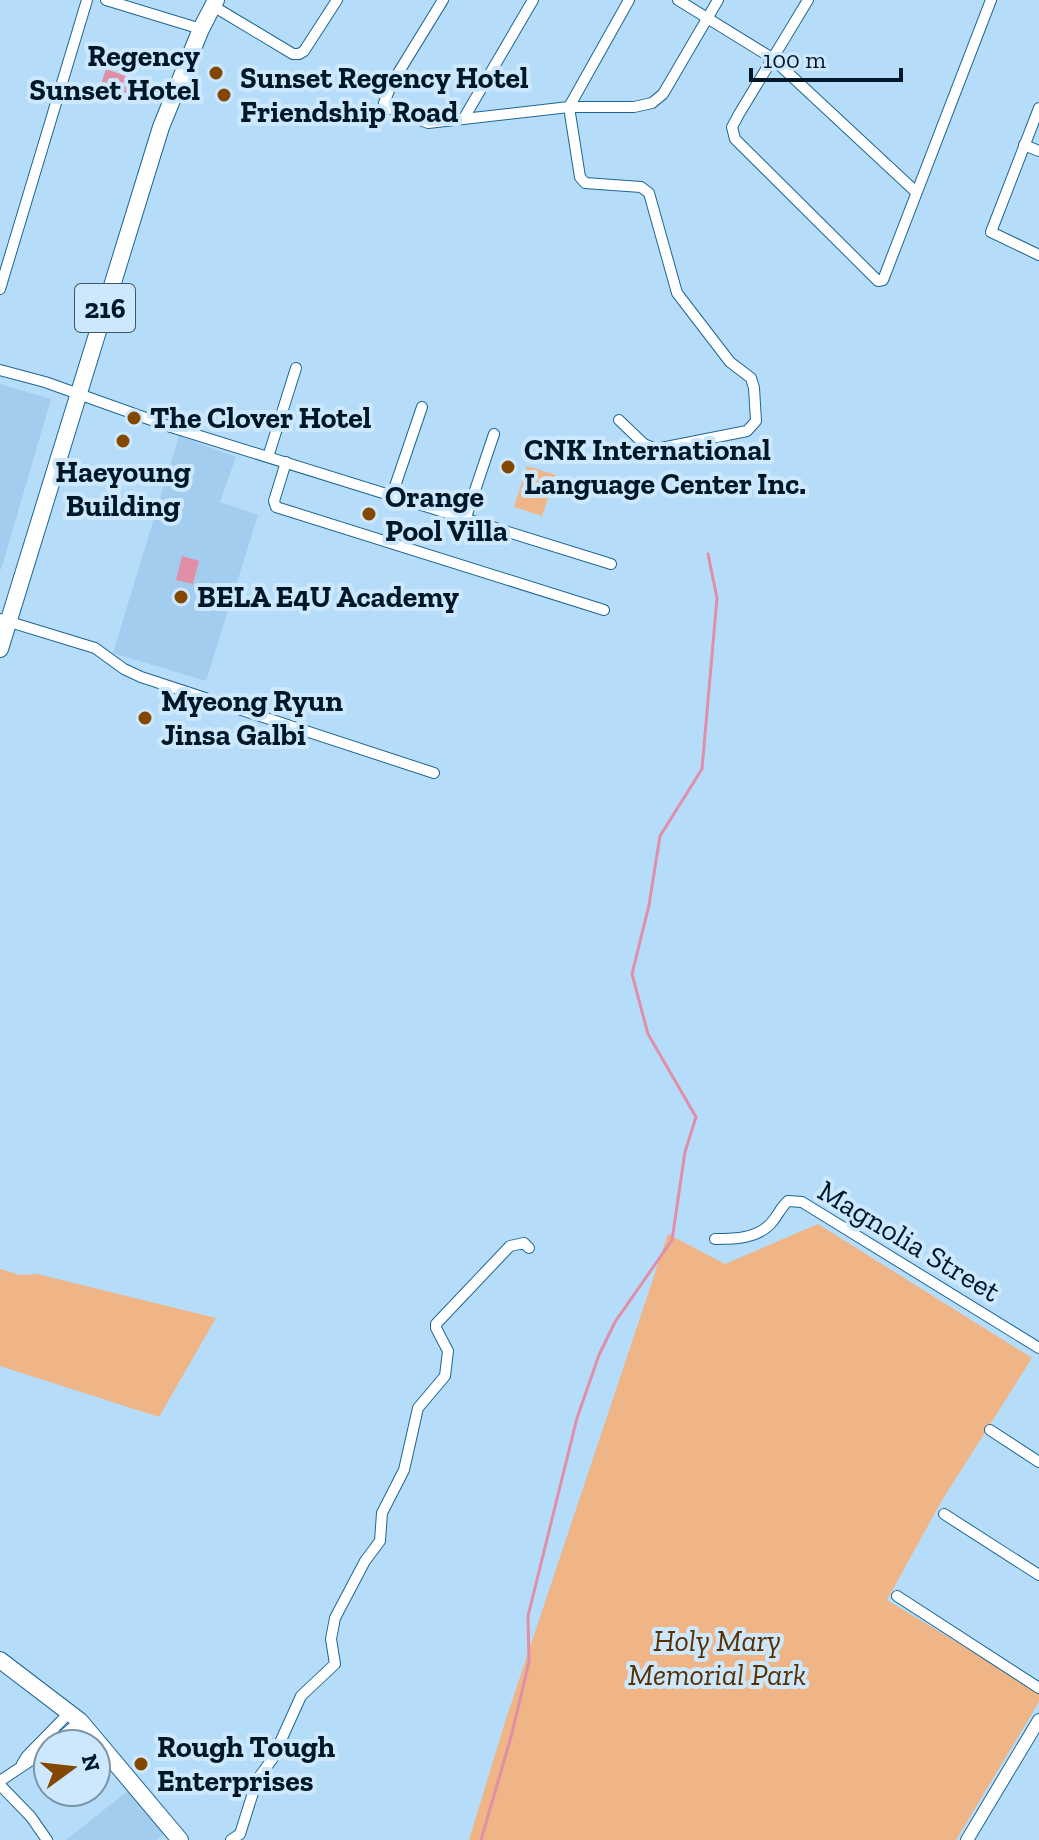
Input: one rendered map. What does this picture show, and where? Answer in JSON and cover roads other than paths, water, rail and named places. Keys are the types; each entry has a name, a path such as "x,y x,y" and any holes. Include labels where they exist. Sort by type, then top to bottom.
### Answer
{"main road":[{"name":"216","path":"0,649 4,620 80,394 161,127 201,29 215,3"},
{"path":"0,1660 75,1716 180,1840"}],"street":[{"path":"0,289 87,0"},
{"path":"106,0 201,29"},
{"path":"215,3 293,54 299,54 337,0"},
{"path":"443,0 384,103 388,108 428,123 569,107 634,107 652,103 663,94 718,0"},
{"path":"464,118 533,0"},
{"path":"619,420 644,444 656,449 747,431 756,421 751,378 730,362 677,293 649,193 641,187 585,183 580,177 569,107 629,0"},
{"path":"678,0 772,58 916,192"},
{"path":"808,0 732,127 735,139 878,281 883,280 991,0"},
{"path":"1039,108 991,232 1039,255"},
{"path":"1024,145 1039,151"},
{"path":"268,457 296,368"},
{"path":"0,370 80,394 171,427 611,564"},
{"path":"392,495 422,407"},
{"path":"466,517 494,434"},
{"path":"286,462 274,501 276,507 604,610"},
{"path":"4,620 95,648 141,677 434,773"},
{"name":"Magnolia Street","path":"715,1239 755,1234 771,1223 788,1201 802,1202 1039,1348"},
{"path":"231,1840 240,1834 257,1780 273,1758 301,1696 335,1664 331,1639 335,1618 365,1561 380,1541 382,1513 404,1470 418,1408 445,1376 448,1351 436,1324 510,1246 524,1243 529,1248"},
{"path":"990,1430 1039,1462"},
{"path":"944,1514 1039,1575"},
{"path":"897,1596 1039,1688"},
{"path":"64,1728 75,1716"},
{"path":"967,1840 1039,1720"},
{"path":"32,1753 0,1783 47,1840"},
{"path":"22,1764 32,1761"}],"waterway":[{"path":"481,1840 529,1662 528,1616 577,1418 599,1355 615,1322 672,1240 685,1152 696,1117 648,1034 632,974 649,905 660,836 702,769 717,598 708,554"}],"place":[{"name":"Regency Sunset Hotel","path":"216,73"},
{"name":"Sunset Regency Hotel Friendship Road","path":"224,95"},
{"name":"The Clover Hotel","path":"134,418"},
{"name":"Haeyoung Building","path":"123,441"},
{"name":"CNK International Language Center Inc.","path":"508,467"},
{"name":"Orange Pool Villa","path":"369,514"},
{"name":"BELA E4U Academy","path":"181,597"},
{"name":"Myeong Ryun Jinsa Galbi","path":"145,718"},
{"name":"Rough Tough Enterprises","path":"141,1764"}],"park label":[{"name":"Holy Mary Memorial Park","path":"717,1658"}]}
